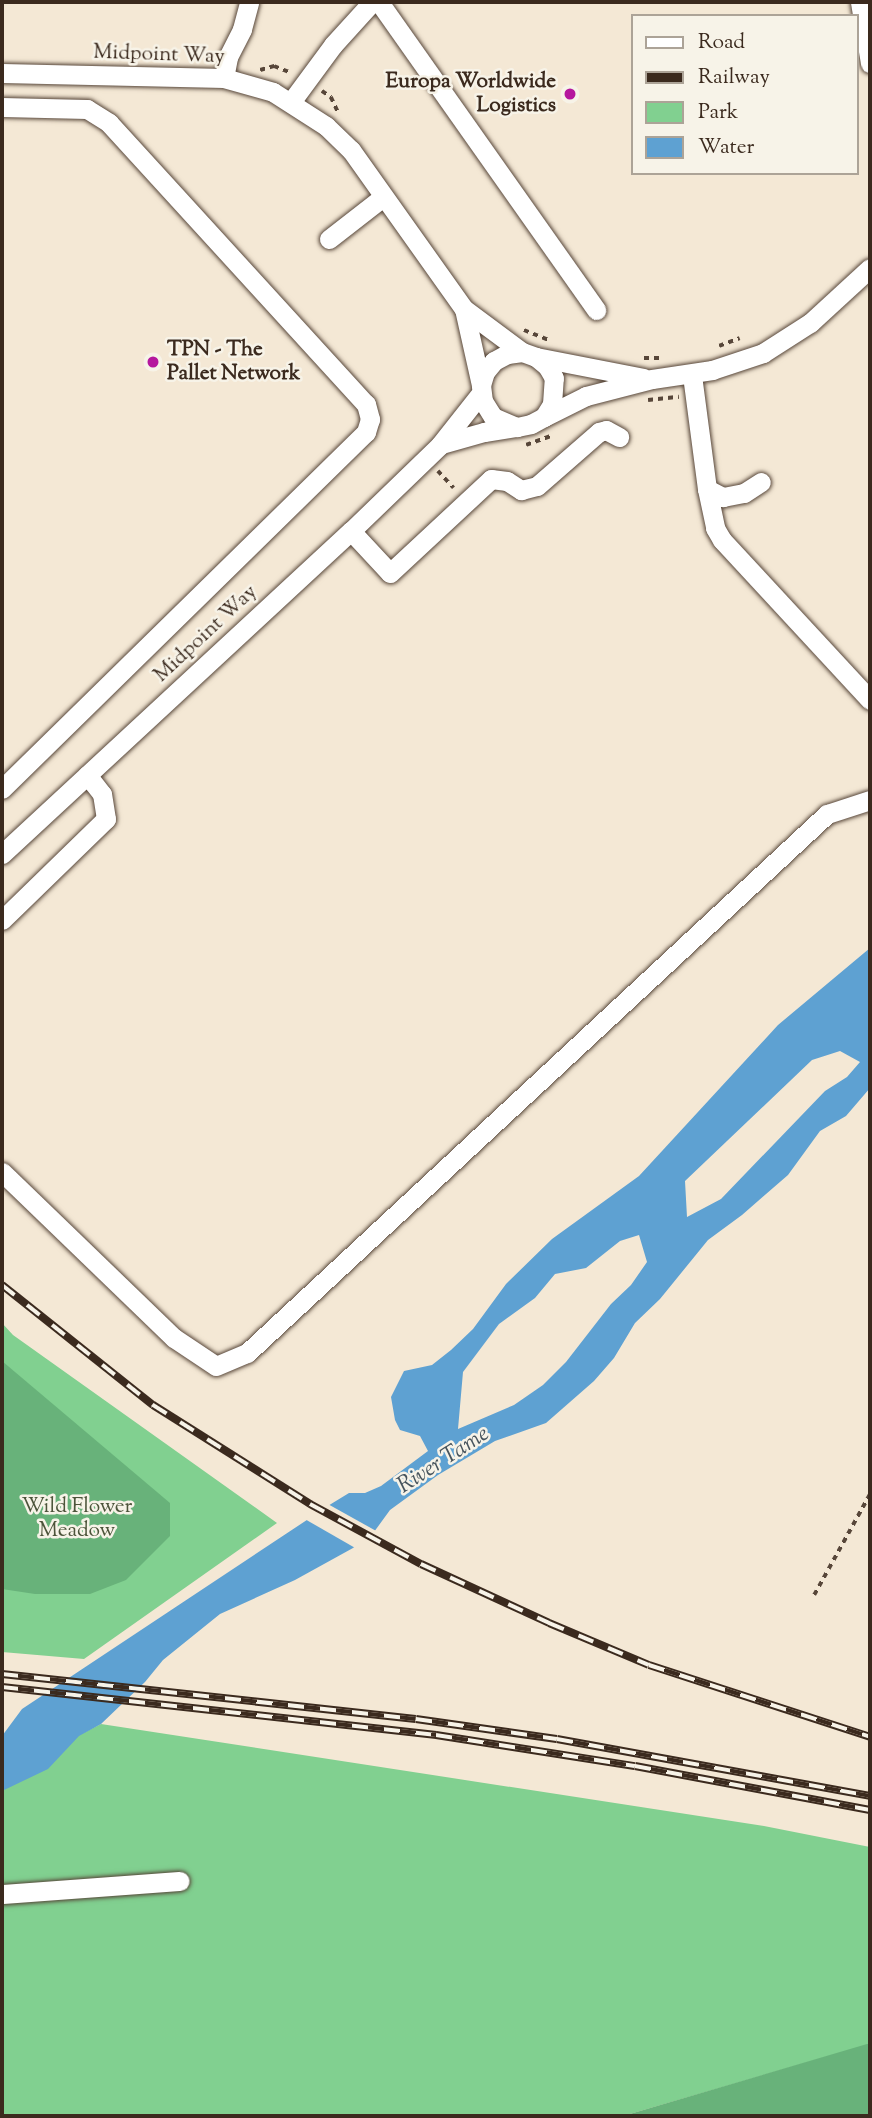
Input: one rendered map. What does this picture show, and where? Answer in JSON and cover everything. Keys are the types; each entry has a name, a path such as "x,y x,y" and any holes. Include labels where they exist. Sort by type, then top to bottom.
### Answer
{"street":[{"path":"224,78 228,57 242,29 249,2"},
{"path":"292,103 326,54 372,2"},
{"path":"379,2 596,310"},
{"path":"859,2 870,62"},
{"name":"Midpoint Way","path":"2,73 224,78 273,92 326,126 351,150 464,309 529,355 652,379"},
{"path":"2,107 87,109 108,123 366,404 370,419 366,432 2,789"},
{"path":"329,239 383,197"},
{"name":"Midpoint Way","path":"544,417 586,396 652,379 692,375 763,353 810,323 870,268"},
{"name":"Midpoint Way","path":"2,854 351,531 433,451 471,409 481,389 464,309"},
{"path":"507,354 529,355 547,366 555,384 552,404 544,417 517,427 493,417 481,389 485,372 494,361 507,354"},
{"path":"692,375 707,489 715,528 722,540 870,701"},
{"name":"Midpoint Way","path":"433,451 484,432 517,427"},
{"path":"351,531 390,573 491,479 507,481 521,490 537,486 599,432 606,430 619,438"},
{"path":"707,489 723,497 744,493 761,482"},
{"path":"2,920 106,819 102,794 87,775"},
{"path":"2,1172 174,1338 216,1366 227,1362 247,1353 827,814 870,800"},
{"path":"2,1894 180,1881"}],"path":[{"path":"433,451 467,502"},
{"path":"814,1595 870,1494"}],"green space":[{"path":"2,1323 13,1335 277,1523 84,1659 2,1652"},
{"name":"Wild Flower Meadow","path":"2,1361 170,1503 170,1536 126,1580 90,1594 35,1594 2,1589"},
{"path":"101,1724 764,1826 870,1847 870,2044 623,2116 2,2116 2,1791 79,1735"},
{"path":"870,2044 870,2116 623,2116"}],"water":[{"name":"River Tame","path":"870,948 870,1088 846,1116 820,1131 788,1175 708,1240 660,1299 635,1323 614,1358 594,1381 546,1423 495,1441 438,1475 390,1510 374,1532 353,1548 295,1580 220,1614 163,1660 145,1682 101,1724 79,1736 48,1769 2,1791 2,1736 22,1709 331,1504 349,1493 365,1493 381,1486 428,1451 420,1436 400,1430 395,1420 391,1397 404,1371 432,1365 451,1350 473,1329 506,1284 552,1239 639,1176 778,1025","holes":["840,1051 860,1062 847,1077 825,1091 721,1199 687,1217 685,1181 812,1060","639,1235 647,1262 566,1362 543,1385 514,1405 458,1429 463,1372 499,1324 535,1298 555,1274 586,1268 620,1241"]}],"pier":[{"path":"326,1503 378,1532 357,1549 303,1518"}],"railway":[{"path":"2,1285 153,1405 310,1504 421,1564 549,1623 649,1665 870,1737"},
{"path":"2,1674 416,1719 557,1739 870,1796"},
{"path":"2,1687 436,1735 635,1766 870,1810"}],"place":[{"name":"Europa Worldwide Logistics","path":"570,94"},
{"name":"TPN - The Pallet Network","path":"153,362"}]}
